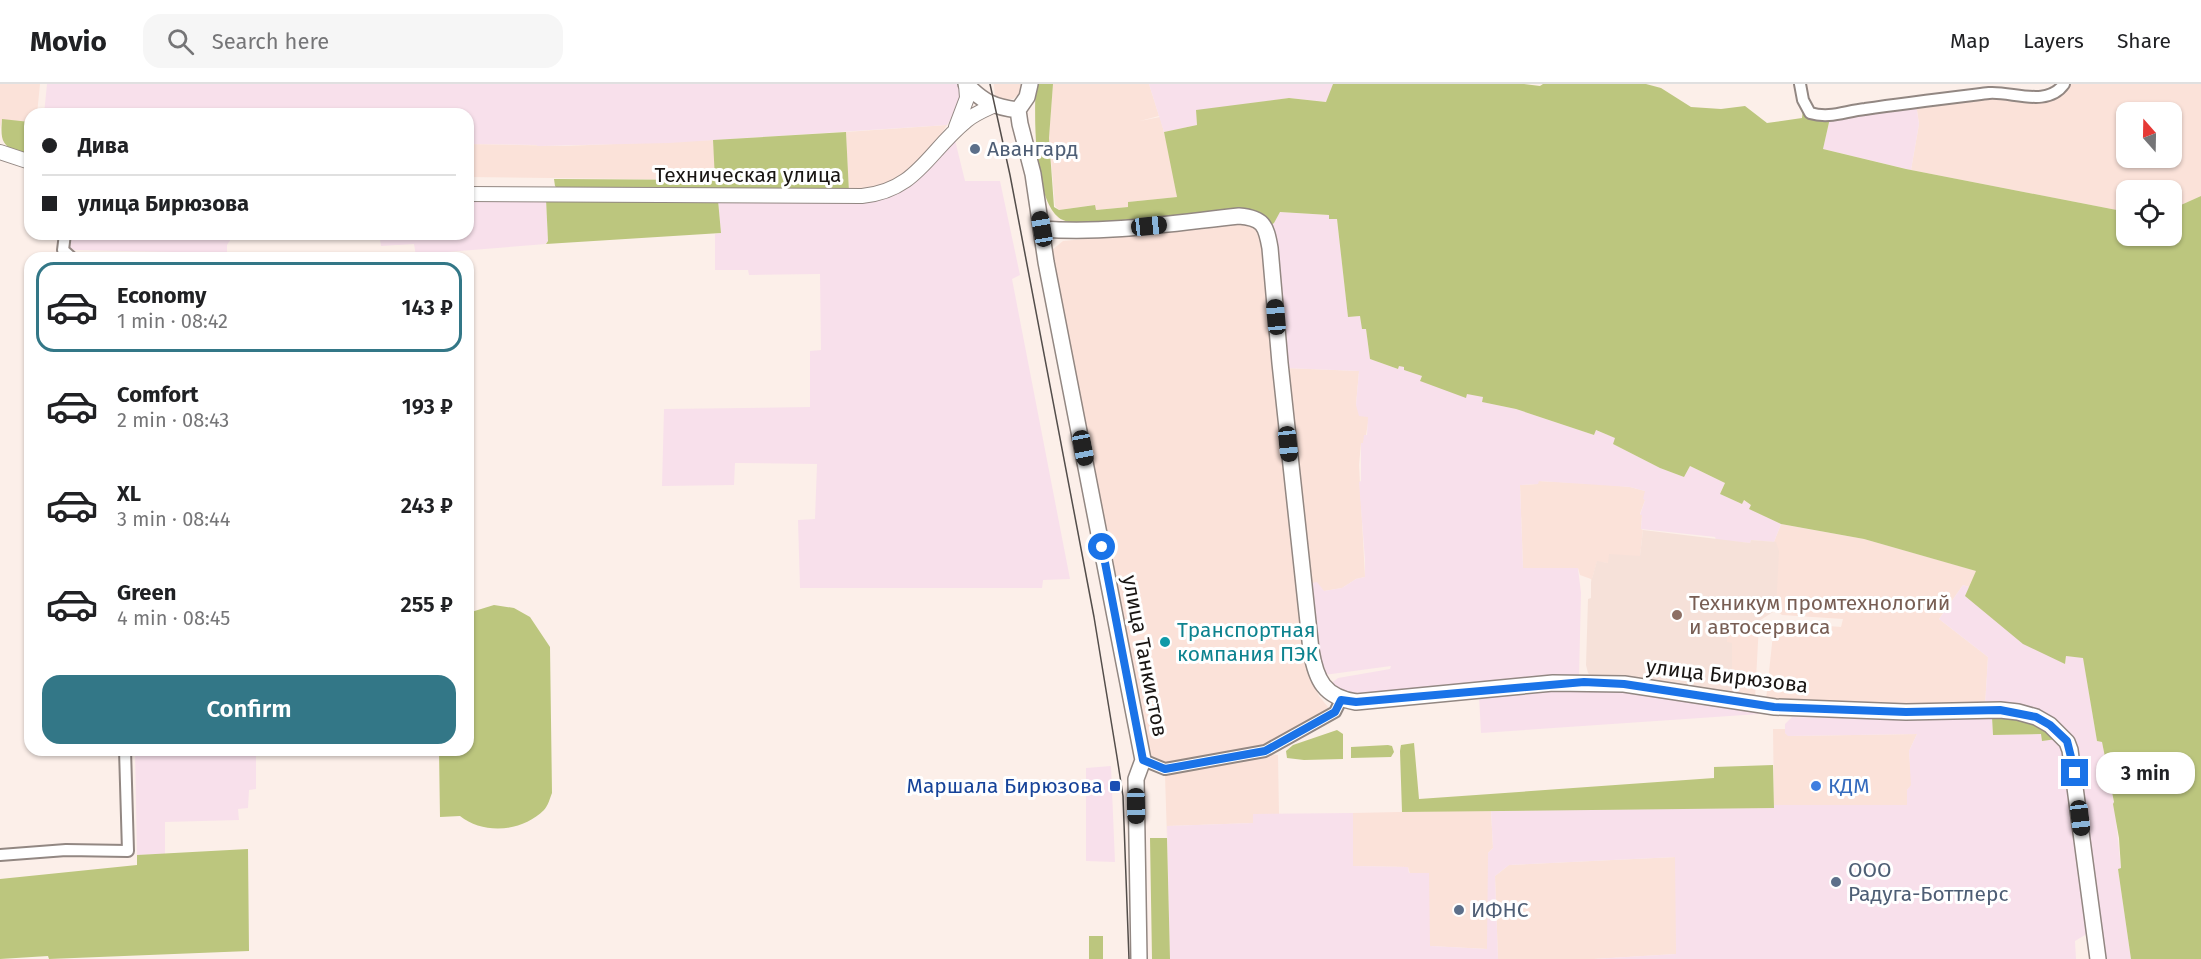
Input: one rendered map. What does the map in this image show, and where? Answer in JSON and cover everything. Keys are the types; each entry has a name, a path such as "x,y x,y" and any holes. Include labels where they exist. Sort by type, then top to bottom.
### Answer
{"main road":[{"path":"966,84 980,98 994,105 1018,110 1027,97 1029,84"},
{"name":"улица Танкистов","path":"1018,110 1033,174 1046,262 1143,760 1136,779 1139,959"},
{"path":"1042,229 1104,230 1239,216 1259,220 1268,235 1303,585 1313,661 1322,683 1330,694 1341,700"},
{"name":"улица Бирюзова","path":"1341,700 1356,702 1584,682 1624,684 1774,707 1906,712 2000,710 2036,717 2050,725 2067,741 2075,773 2098,959"}],"street":[{"path":"952,135 967,98 966,84"},
{"path":"1800,84 1803,100 1810,113 1823,117 1862,109 1994,93 2036,97 2057,91 2064,84"},
{"name":"Техническая улица","path":"474,194 879,195 904,183 978,112 994,105"},
{"path":"0,152 24,160"},
{"path":"1143,760 1165,769 1265,751 1335,712 1341,700"},
{"path":"0,855 66,850 128,851 125,756"}],"shaded area":[{"path":"0,84 40,84 38,108 24,108 24,122 2,120 0,129"},
{"path":"47,84 959,84 959,105 947,125 669,143 537,146 474,144 474,108 45,108"},
{"path":"994,84 1024,84 1019,94 1013,99 995,100"},
{"path":"1053,84 1149,84 1159,116 1140,121 1160,117 1170,155 1177,197 1128,202 1128,207 1095,210 1094,205 1059,210 1055,206 1049,137"},
{"path":"1149,84 1333,84 1327,102 1289,98 1196,111 1197,125 1164,132"},
{"path":"2069,84 2201,84 2201,196 2182,205 2182,180 2116,180 2116,210 1911,170 1919,124 1916,104 1995,95 2020,98"},
{"path":"1916,104 1919,124 1911,170 1823,149 1830,118"},
{"path":"947,125 913,170 890,186 849,192 846,132"},
{"path":"713,140 716,180 474,177 474,144 565,146"},
{"path":"955,140 965,181 1000,181 1020,275 1012,279 1070,579 1043,580 1042,588 800,588 798,520 815,519 817,464 735,463 734,485 662,486 664,409 810,407 810,351 821,350 820,274 749,275 748,270 715,270 715,234 721,233 718,200 880,199"},
{"path":"474,199 546,199 548,241 546,244 446,252 415,252 414,244 381,246 380,240 474,240"},
{"path":"1279,212 1329,215 1337,219 1348,317 1360,316 1366,329 1370,359 1398,369 1399,366 1405,367 1404,370 1422,376 1420,380 1466,397 1467,394 1475,394 1483,397 1482,402 1516,409 1594,435 1595,430 1616,438 1613,444 1660,468 1684,477 1690,466 1725,483 1720,494 1742,504 1743,500 1751,505 1750,509 1781,524 1774,542 1751,540 1750,543 1716,540 1715,537 1641,529 1642,515 1640,515 1645,500 1643,499 1645,491 1630,487 1539,481 1538,484 1520,485 1523,568 1578,568 1581,593 1579,677 1356,697 1343,694 1330,684 1338,678 1390,669 1391,666 1324,675 1307,584 1317,582 1324,591 1342,588 1356,579 1365,577 1359,482 1361,481 1361,443 1363,443 1364,435 1367,435 1368,417 1359,416 1356,405 1359,371 1285,368 1270,226"},
{"path":"1244,224 1256,227 1262,239 1307,668 1319,696 1328,707 1327,711 1264,748 1164,765 1155,761 1147,750 1051,261 1052,250 1063,241"},
{"path":"68,240 230,240 227,252 70,249"},
{"path":"1285,368 1359,371 1356,405 1369,417 1366,435 1361,443 1359,465 1365,577 1356,579 1342,588 1324,591 1307,584"},
{"path":"1538,481 1598,484 1645,491 1645,500 1640,514 1643,530 1640,556 1608,563 1597,562 1591,582 1591,579 1580,575 1578,568 1523,568 1520,485 1538,484"},
{"path":"1781,524 1864,539 1977,571 1969,587 1963,585 1939,619 1988,657 1985,706 1766,700 1774,625 1792,623 1841,627 1843,619 1782,615 1776,610 1774,542"},
{"name":"Техникум промтехнологий и автосервиса","path":"1643,530 1750,543 1751,540 1776,542 1779,551 1776,610 1759,621 1759,624 1727,623 1727,642 1732,643 1732,694 1593,678 1588,673 1586,665 1588,599 1591,598 1591,582 1597,561 1608,563 1609,554 1640,556"},
{"path":"1963,585 1969,587 1966,596 2065,664 2066,656 2083,657 2097,741 2102,742 2114,803 2121,868 2118,869 2131,959 2103,959 2071,740 1985,706 1988,657 1939,619"},
{"path":"1727,622 1759,624 1755,698 1732,694"},
{"path":"1597,688 1746,707 1759,714 1481,733 1479,696 1544,689"},
{"path":"1792,717 1911,720 1992,717 1993,735 2042,734 2057,739 2067,761 2088,929 2085,935 2075,941 2076,959 1594,959 1676,954 1675,857 1509,865 1495,876 1498,959 1170,959 1167,826 1253,823 1253,814 1353,813 1353,866 1408,867 1409,873 1429,873 1430,946 1487,949 1488,853 1493,848 1491,810 1907,805 1907,790 1911,785 1909,751 1917,734 1788,736 1785,733 1785,724"},
{"path":"1773,729 1785,729 1785,733 1789,736 1917,734 1909,751 1912,785 1907,790 1907,806 1774,805"},
{"path":"1266,754 1278,755 1279,814 1254,814 1254,823 1167,826 1167,838 1165,775"},
{"path":"135,756 256,756 256,789 249,790 248,808 238,809 239,820 165,822 165,854 137,855"},
{"path":"1111,766 1115,862 1086,861 1086,768"},
{"name":"ИФНС","path":"1491,810 1493,848 1488,853 1488,949 1430,946 1408,867 1353,866 1353,813"},
{"path":"1676,857 1676,954 1594,959 1498,959 1495,876 1509,865"}],"green space":[{"path":"1036,84 1053,84 1049,138 1054,207 1059,210 1095,205 1096,210 1128,207 1128,202 1177,197 1164,132 1197,125 1196,110 1289,98 1326,102 1333,84 1524,84 1540,86 1543,84 1646,84 1661,88 1691,107 1721,109 1745,106 1767,123 1802,118 1803,109 1830,118 1823,149 1906,169 2116,210 2116,246 2182,246 2182,205 2201,196 2201,959 2131,959 2118,869 2121,868 2114,802 2102,742 2097,741 2083,658 2066,656 2065,664 2023,644 1965,596 1976,571 1864,539 1781,524 1749,509 1751,505 1744,500 1742,504 1720,494 1725,483 1690,466 1684,477 1660,468 1613,444 1615,438 1596,430 1594,435 1516,409 1482,402 1483,397 1467,394 1466,398 1420,381 1422,376 1404,370 1404,367 1399,366 1398,369 1370,359 1366,329 1362,329 1360,316 1348,317 1337,219 1329,219 1329,215 1280,212 1270,226 1262,214 1246,209 1102,224 1072,223 1063,220 1053,211 1046,197 1038,158 1035,116"},
{"path":"2,119 24,121 24,154 7,146 2,135"},
{"path":"846,132 849,192 559,190 555,186 554,179 715,180 713,140"},
{"path":"546,199 718,200 721,233 546,244 548,241"},
{"path":"494,605 514,608 530,617 550,647 552,793 548,804 535,817 514,827 491,828 480,826 460,816 440,817 439,756 474,756 474,611"},
{"path":"1992,717 2035,722 2057,739 2042,741 2041,734 1993,735"},
{"path":"1337,730 1343,734 1343,759 1287,758 1286,751 1293,745"},
{"path":"1414,743 1419,799 1714,778 1714,767 1773,765 1774,808 1402,812 1401,745"},
{"path":"1392,746 1394,752 1391,757 1351,758 1351,747"},
{"path":"1150,838 1167,838 1170,959 1152,959"},
{"path":"248,849 249,951 0,959 0,879 137,865 137,855"},
{"path":"1089,936 1103,936 1103,959 1089,959"}],"tram line":[{"path":"990,84 1010,175 1094,617 1117,757 1123,796 1129,959"}],"place":[{"name":"Авангард","path":"975,149"},
{"name":"Техникум промтехнологий и автосервиса","path":"1677,615"},
{"name":"Транспортная компания ПЭК","path":"1165,642"},
{"name":"Маршала Бирюзова","path":"1115,786"},
{"name":"КДМ","path":"1816,786"},
{"name":"ООО Радуга-Боттлерс","path":"1836,882"},
{"name":"ИФНС","path":"1459,910"}],"route":[{"path":"1102,547 1143,760 1165,769 1265,751 1335,712 1341,700 1356,702 1584,682 1624,684 1774,707 1906,712 2000,710 2018,712 2036,717 2062,735 2067,741 2075,773"}]}
